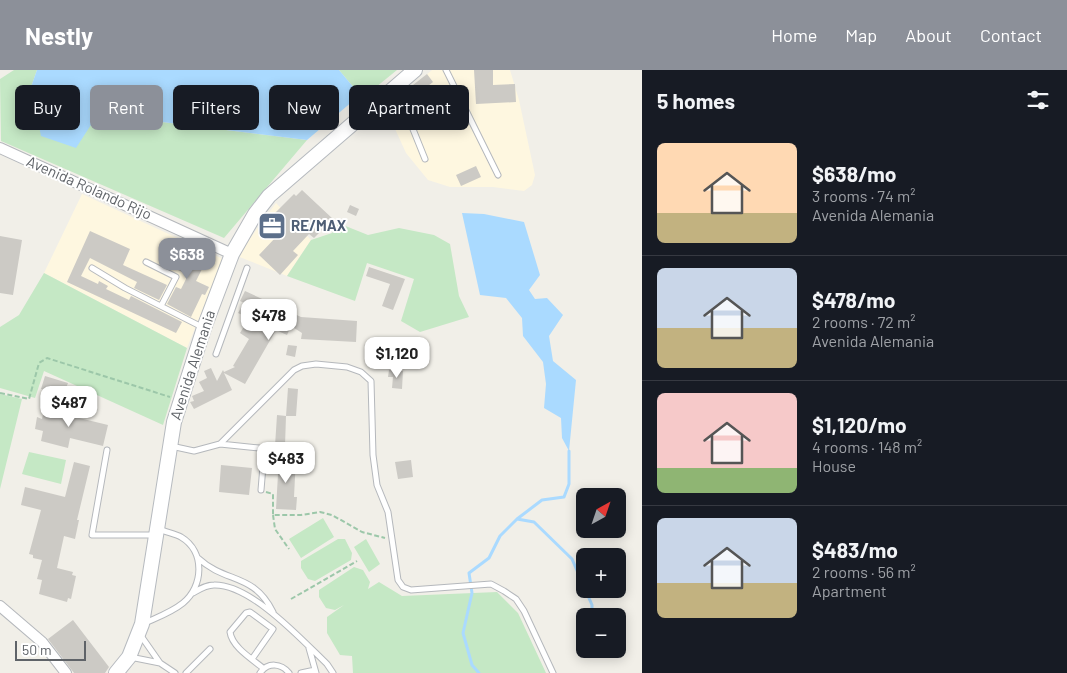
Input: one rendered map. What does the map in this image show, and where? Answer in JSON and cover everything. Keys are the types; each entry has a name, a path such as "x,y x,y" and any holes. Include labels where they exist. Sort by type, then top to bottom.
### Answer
{"street":[{"name":"Avenida Alemania","path":"398,85 415,70"},
{"name":"Avenida Alemania","path":"116,673 129,657 141,629 170,446 180,400 204,328 232,254 244,230 269,196 349,127"},
{"name":"Avenida Rolando Rijo","path":"0,148 232,254"},
{"path":"0,606 42,642 66,673"}],"lane":[{"path":"446,70 498,175"},
{"path":"413,130 425,159"},
{"path":"146,262 176,277 161,306"},
{"path":"92,268 204,328"},
{"path":"216,354 247,268"},
{"path":"220,444 294,370 316,364 347,367 361,372 371,381 373,455 377,486 388,512 398,580 403,587 412,590 490,584 516,599 524,611 553,673"},
{"path":"170,446 194,451 220,444 259,448 264,454 260,490"},
{"path":"107,450 92,535 157,532 181,538 189,544 198,558 213,570 242,580 260,592 274,614"},
{"path":"193,593 199,573 198,558"},
{"path":"239,592 242,580"},
{"path":"160,663 141,629 174,609 193,593 208,585 216,584 239,592 274,614 327,664 333,673"},
{"path":"252,659 273,629 250,612 246,613 230,632 233,641 262,670 274,664 284,667 289,673"},
{"path":"302,673 316,671 309,647"},
{"path":"186,673 210,649"},
{"path":"129,657 160,663 175,673"}],"path":[{"path":"0,393 29,399 39,363 47,358 180,400"},
{"path":"260,490 273,494 275,528 289,548"},
{"path":"273,515 301,515 320,512 332,515 362,532 392,540"},
{"path":"291,599 357,561"}],"shaded area":[{"path":"432,70 510,70 519,100 535,175 532,185 524,191 493,187 450,187 428,180 406,153 396,130 469,130 469,85 414,85"},
{"path":"82,194 223,259 187,348 44,273"},
{"path":"276,203 311,240 287,276 237,256"}],"green space":[{"path":"14,70 37,70 32,85 15,85 15,130 80,130 80,107 90,111 90,130 163,130 163,122 173,123 173,130 227,130 307,140 224,238 1,141 0,79"},
{"path":"339,70 397,70 379,85 352,85"},
{"path":"338,223 368,235 399,228 434,235 450,244 459,296 469,317 420,332 401,321 414,279 367,263 355,301 287,276 311,240 332,233"},
{"path":"44,273 187,348 163,425 44,371 35,398 0,388 0,327 19,315"},
{"path":"0,394 22,399 0,489"},
{"path":"29,452 66,460 61,484 22,474"},
{"path":"323,518 334,537 301,558 289,539"},
{"path":"338,539 345,539 352,553 351,560 315,581 308,579 301,568 301,561"},
{"path":"366,539 380,564 369,572 354,547"},
{"path":"354,567 363,570 370,582 368,589 379,582 402,596 497,592 518,613 546,673 353,673 352,656 340,655 327,633 327,617 344,605 335,610 326,608 319,597 319,590"}],"water":[{"path":"37,70 339,70 352,85 349,85 349,104 339,113 339,85 269,85 269,130 319,130 307,140 227,130 259,130 259,85 173,85 173,123 163,122 163,85 90,85 90,126 76,148 41,136 40,130 80,130 80,85 32,85"},
{"path":"462,213 484,214 524,222 540,275 529,290 535,299 547,298 563,315 549,336 553,361 576,380 569,451 562,438 561,418 544,408 546,384 543,362 523,336 522,318 506,298 480,295"}],"building":[{"path":"474,70 493,70 493,85 515,84 516,102 476,104"},
{"path":"427,74 433,82 429,85 413,85"},
{"path":"476,166 481,177 461,186 456,175"},
{"path":"302,190 333,219 314,238 309,234 293,251 298,255 280,275 259,255 276,237 263,225 294,194 296,196"},
{"path":"350,205 359,209 356,216 347,212"},
{"path":"90,231 130,249 123,265 167,285 159,300 134,288 137,282 90,258 81,276 98,284 99,281 108,286 106,289 129,300 131,296 182,322 176,333 67,282"},
{"path":"0,236 22,240 13,295 0,293"},
{"path":"173,245 206,261 196,281 209,287 205,295 202,294 191,317 167,304 176,287 181,289 188,275 164,263"},
{"path":"369,267 405,279 393,310 382,306 390,284 366,276"},
{"path":"245,291 301,317 357,321 356,342 301,339 302,333 291,326 287,335 276,330 245,384 224,373 232,390 194,409 190,402 194,401 192,396 204,391 199,382 207,378 204,371 211,368 217,381 223,370 224,372 235,367 233,366 249,339 240,333 249,318 238,313 244,303 240,301"},
{"path":"398,342 401,351 376,358 374,349"},
{"path":"288,345 297,346 295,357 286,355"},
{"path":"389,370 403,371 402,389 392,388 393,377 388,377"},
{"path":"45,376 68,383 63,396 41,389"},
{"path":"288,388 298,389 296,416 286,416"},
{"path":"55,407 76,412 75,417 108,425 103,446 70,438 68,448 41,441 43,431 35,429 37,417 42,419 44,410 53,412"},
{"path":"277,415 286,416 285,446 275,446"},
{"path":"279,457 296,457 294,497 297,497 296,510 276,509"},
{"path":"411,460 413,477 398,479 395,462"},
{"path":"74,462 90,466 77,520 79,520 75,539 64,536 57,568 73,572 72,575 76,576 71,599 68,598 67,602 39,594 42,580 37,579 42,560 33,558 33,555 29,554 41,510 21,505 25,487 65,497"},
{"path":"221,465 252,468 249,495 219,492"},
{"path":"73,620 109,667 105,673 74,673 48,639"}],"waterway":[{"path":"479,673 472,665 463,633 472,593 469,573 489,558 500,536 517,519 542,500 564,497 569,484 569,451"},
{"path":"517,519 534,522 572,559 592,608"}],"place":[{"name":"RE/MAX","path":"272,226"}]}
